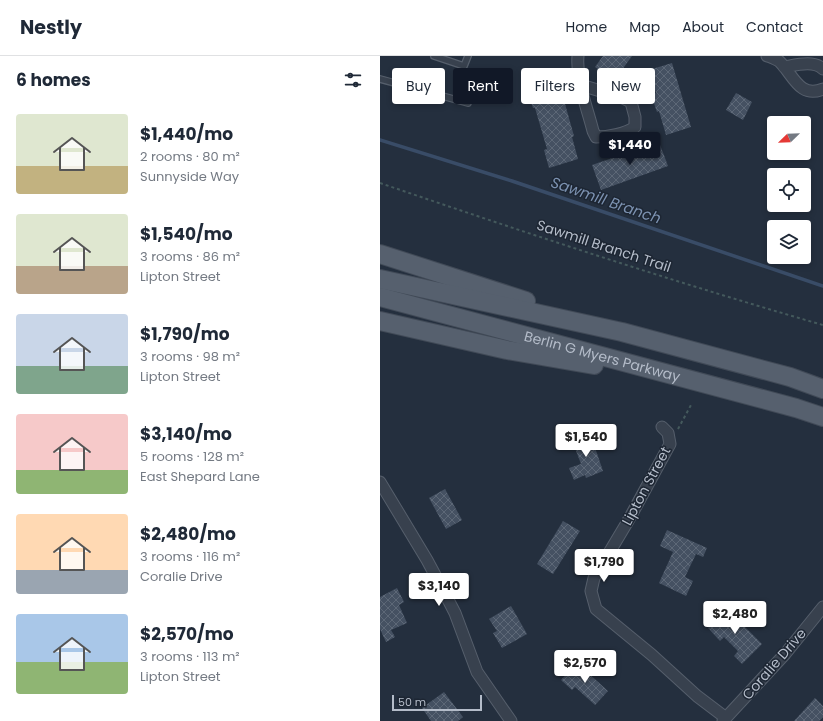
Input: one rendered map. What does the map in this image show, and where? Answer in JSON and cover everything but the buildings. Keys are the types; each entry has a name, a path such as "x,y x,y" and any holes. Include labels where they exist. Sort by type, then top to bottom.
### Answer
{"main road":[{"path":"380,254 622,332"},
{"name":"Berlin G Myers Parkway","path":"380,279 622,332 790,377 823,389"},
{"name":"Berlin G Myers Parkway","path":"380,297 796,408 823,417"},
{"path":"380,321 507,350 712,386"}],"street":[{"path":"578,56 578,68"},
{"path":"767,56 777,60 793,80 804,90 818,91 823,89"},
{"path":"784,67 809,64 822,66"},
{"path":"581,85 623,98 631,102 635,117 635,127 630,131 596,137 593,131 581,85"},
{"name":"Lipton Street","path":"662,427 668,433 670,444 628,521 594,578 591,590 596,609 652,655 725,719"},
{"path":"380,482 427,560 455,613 477,672 511,721"},
{"name":"Coralie Drive","path":"725,719 785,654 823,607"}],"lane":[{"path":"434,56 464,66 468,56"},
{"path":"380,79 453,99"}],"path":[{"name":"Sawmill Branch Trail","path":"380,183 481,218 744,302 823,325"},
{"path":"670,444 691,405"}],"waterway":[{"name":"Sawmill Branch","path":"380,140 512,181 823,286"}]}
